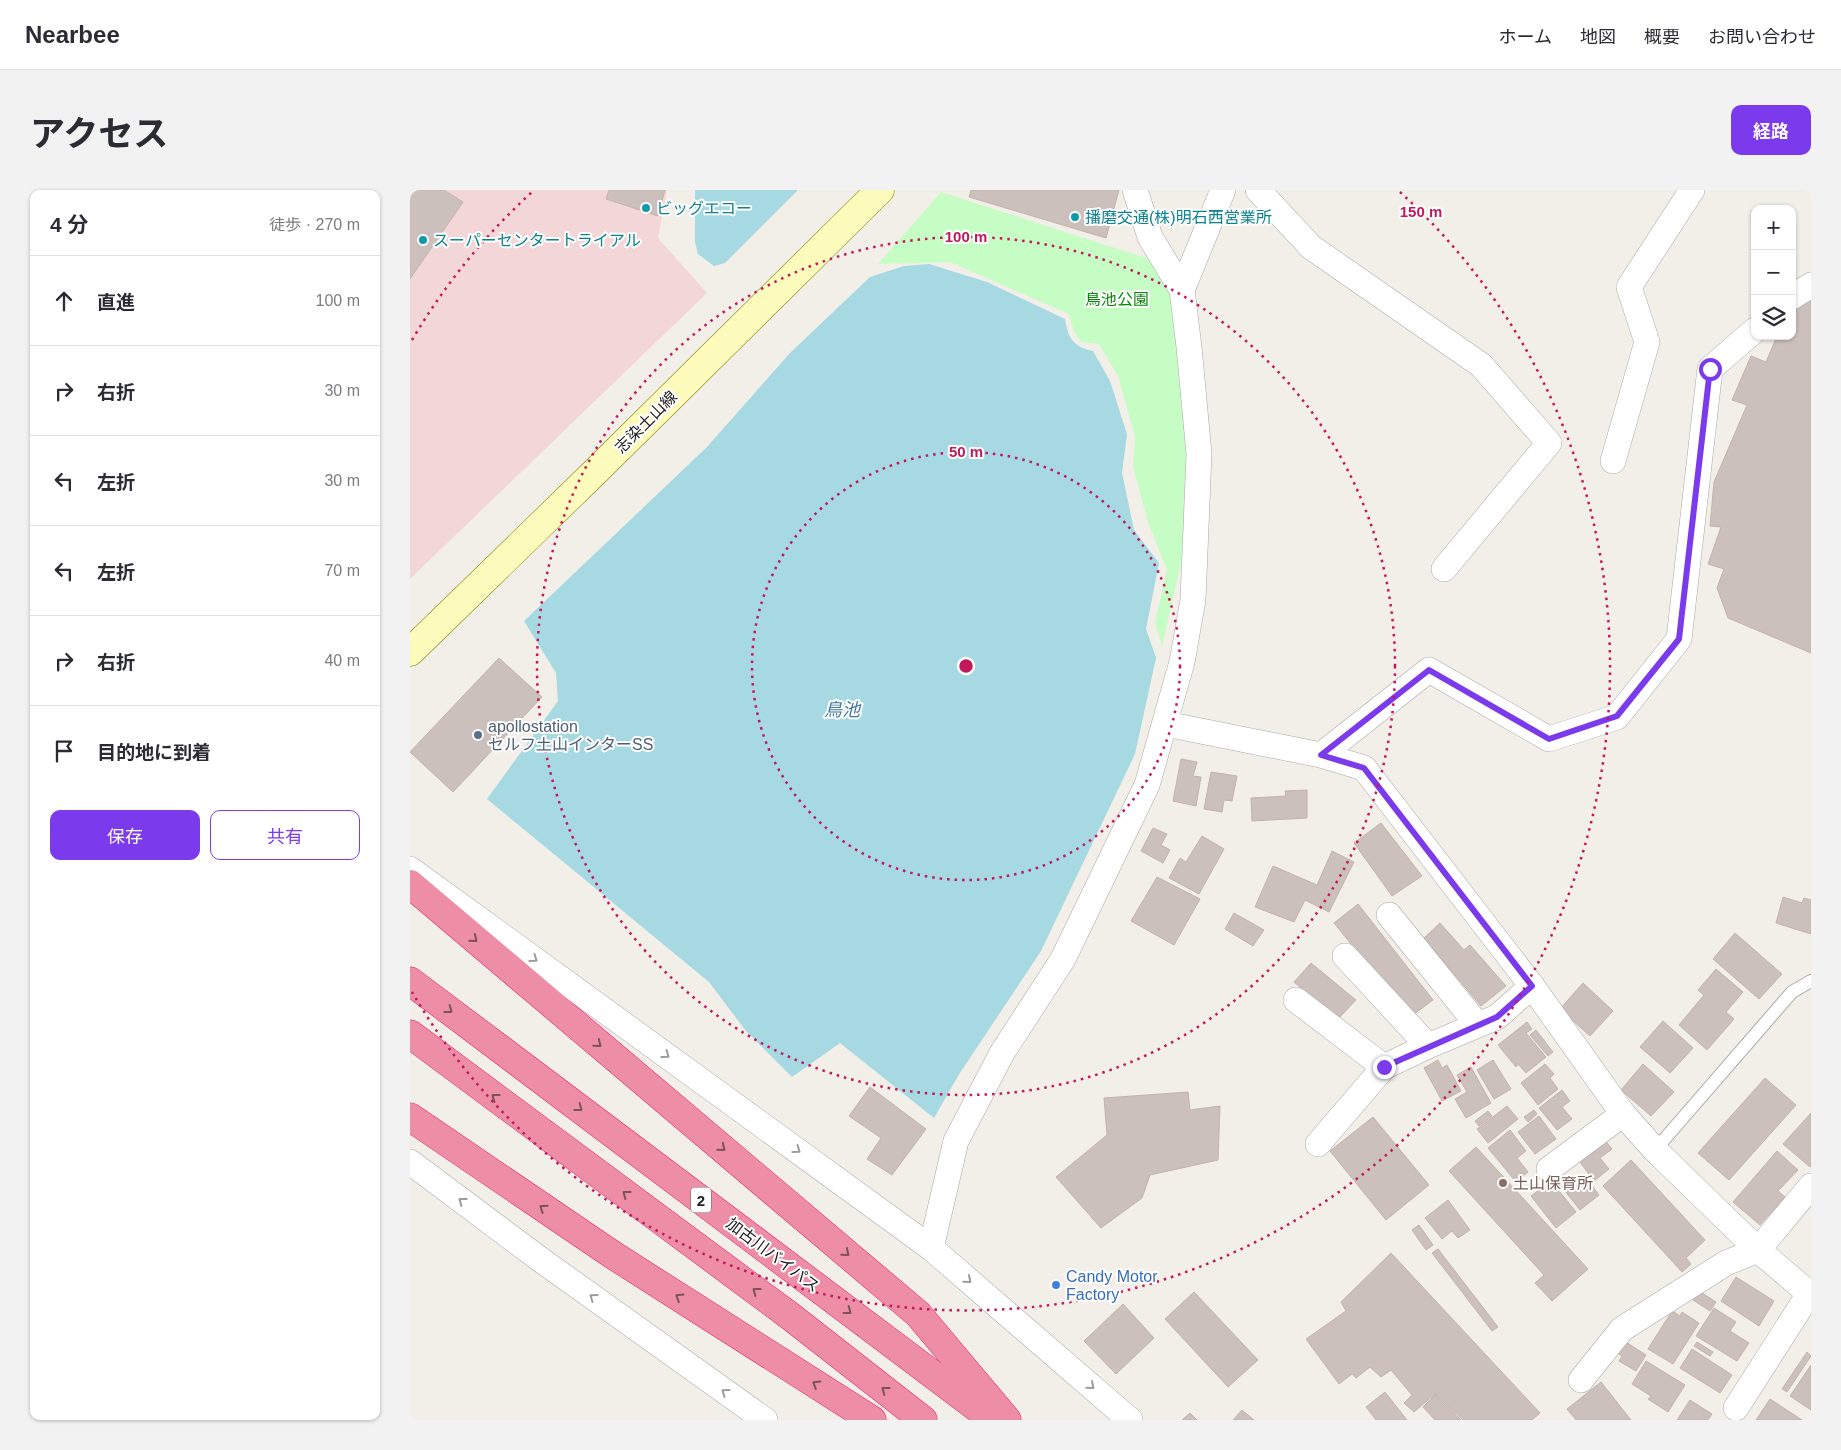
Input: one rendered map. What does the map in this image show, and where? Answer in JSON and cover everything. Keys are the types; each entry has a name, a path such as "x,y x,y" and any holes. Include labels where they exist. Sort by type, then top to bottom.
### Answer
{"highway":[{"path":"410,884 918,1314 1007,1420"},
{"name":"加古川バイパス","path":"410,981 993,1420"},
{"name":"2","path":"410,1034 790,1316 923,1420"},
{"path":"410,1117 613,1255 872,1420"}],"main road":[{"name":"志染土山線","path":"410,652 598,470 880,190"}],"street":[{"path":"931,1248 956,1141 1002,1053 1063,959 1147,785 1166,724 1182,662 1193,600 1199,454 1182,290 1150,237 1135,190"},
{"path":"1182,290 1223,190"},
{"path":"1258,190 1311,246 1481,365 1549,443 1444,569"},
{"path":"1613,461 1647,342 1629,287 1692,190"},
{"path":"1795,295 1811,286"},
{"path":"1321,755 1429,670 1549,739 1617,716 1679,639 1710,369 1751,333"},
{"path":"1166,724 1321,755 1364,768 1532,986 1623,1114 1655,1150 1758,1250 1810,1294 1736,1408"},
{"path":"410,869 931,1248 1130,1420"},
{"path":"1389,915 1477,1024"},
{"path":"1344,956 1428,1046"},
{"path":"1318,1144 1384,1067 1477,1024 1497,1017 1532,986"},
{"path":"1296,1000 1384,1067"},
{"path":"1549,1169 1623,1114"},
{"path":"410,1162 541,1260 765,1420"},
{"path":"1581,1380 1622,1329 1726,1263 1758,1250 1811,1186"}],"lane":[{"path":"1655,1150 1792,992 1811,981"}],"shaded area":[{"path":"410,190 667,190 658,238 707,293 410,579"}],"green space":[{"name":"鳥池公園","path":"941,192 1149,259 1174,292 1192,454 1187,535 1162,646 1155,623 1167,570 1148,522 1133,466 1135,437 1118,376 1099,344 1081,342 1074,332 1069,314 950,262 878,264"}],"water":[{"path":"695,190 798,190 725,263 714,266 698,254 695,242"},
{"name":"鳥池","path":"929,264 987,282 1065,319 1068,332 1073,341 1081,347 1093,351 1110,381 1127,434 1122,473 1134,530 1159,563 1146,629 1156,658 1135,754 1041,951 958,1076 934,1118 840,1043 792,1077 746,1031 709,982 487,799 558,701 556,673 524,621 706,448 790,353 870,277 904,266"}],"building":[{"name":"スーパーセンタートライアル","path":"410,190 444,190 463,202 410,279"},
{"name":"ビッグエコー","path":"609,190 665,190 658,216 606,199"},
{"name":"播磨交通(株)明石西営業所","path":"971,190 1119,190 1106,238 969,197"},
{"path":"1811,292 1811,653 1728,618 1717,588 1724,569 1708,564 1721,527 1710,526 1714,482 1747,405 1732,400 1751,356 1766,362 1775,340 1796,340 1796,300"},
{"path":"499,658 542,697 453,792 410,752"},
{"path":"1181,759 1197,762 1193,776 1201,777 1196,806 1173,801"},
{"path":"1211,772 1237,776 1232,801 1224,800 1222,812 1204,809"},
{"path":"1307,790 1307,818 1252,821 1251,798 1286,796 1285,791"},
{"path":"1381,823 1422,876 1392,896 1354,843"},
{"path":"1153,828 1167,834 1161,845 1170,850 1163,863 1141,851"},
{"path":"1202,836 1224,849 1199,894 1169,878 1180,858 1186,862"},
{"path":"1332,851 1354,862 1329,912 1305,900 1294,922 1255,907 1273,866 1317,885"},
{"path":"1157,877 1200,899 1174,945 1131,921"},
{"path":"1783,897 1802,903 1804,898 1811,900 1811,934 1776,923"},
{"path":"1358,904 1433,1000 1410,1017 1334,923"},
{"path":"1234,913 1264,930 1253,946 1225,929"},
{"path":"1440,923 1464,950 1470,945 1506,986 1481,1006 1424,938"},
{"path":"1735,933 1782,974 1759,999 1713,959"},
{"path":"1311,963 1356,1000 1338,1019 1294,982"},
{"path":"1716,969 1743,992 1726,1012 1734,1019 1707,1050 1679,1025 1704,995 1698,990"},
{"path":"1583,983 1613,1011 1590,1036 1560,1009"},
{"path":"1663,1021 1693,1048 1670,1073 1640,1047"},
{"path":"1527,1022 1532,1029 1526,1033 1546,1057 1526,1073 1518,1064 1516,1067 1498,1045"},
{"path":"1536,1030 1553,1052 1548,1056 1530,1035"},
{"path":"1438,1060 1442,1068 1447,1065 1461,1091 1442,1101 1424,1068"},
{"path":"1493,1060 1511,1089 1494,1099 1477,1070"},
{"path":"1545,1064 1554,1074 1550,1078 1558,1089 1538,1105 1521,1083"},
{"path":"1643,1064 1674,1092 1651,1116 1621,1090"},
{"path":"1471,1067 1491,1103 1466,1118 1455,1099 1467,1092 1457,1075"},
{"path":"1765,1078 1796,1105 1729,1180 1698,1153"},
{"path":"870,1087 926,1129 892,1175 867,1159 881,1138 849,1116"},
{"path":"1562,1090 1570,1101 1562,1107 1572,1119 1557,1130 1539,1108"},
{"path":"1188,1092 1190,1110 1220,1106 1218,1160 1150,1175 1142,1198 1101,1228 1056,1177 1107,1135 1104,1098"},
{"path":"1507,1106 1518,1119 1488,1143 1477,1129"},
{"path":"1534,1110 1537,1114 1528,1122 1524,1117"},
{"path":"1488,1111 1492,1116 1479,1126 1475,1121"},
{"path":"1811,1113 1811,1166 1810,1167 1783,1144"},
{"path":"1539,1116 1556,1139 1535,1154 1518,1132"},
{"path":"1373,1117 1429,1185 1386,1220 1330,1151"},
{"path":"1510,1130 1526,1151 1517,1158 1528,1172 1516,1182 1488,1148"},
{"path":"1603,1138 1612,1149 1600,1158 1609,1169 1594,1181 1577,1158"},
{"path":"1476,1147 1588,1269 1552,1301 1535,1283 1544,1275 1449,1171"},
{"path":"1777,1151 1798,1170 1778,1191 1785,1197 1760,1225 1733,1202"},
{"path":"1631,1160 1705,1240 1686,1258 1691,1264 1682,1272 1603,1186"},
{"path":"1571,1178 1579,1189 1589,1182 1599,1195 1580,1210 1561,1186"},
{"path":"1551,1181 1576,1212 1556,1228 1531,1196"},
{"path":"1448,1200 1470,1230 1458,1238 1452,1231 1442,1239 1425,1218"},
{"path":"1419,1225 1433,1245 1426,1250 1412,1230"},
{"path":"1438,1249 1498,1327 1492,1331 1432,1253"},
{"path":"1391,1253 1540,1413 1532,1420 1463,1420 1435,1394 1414,1412 1404,1403 1412,1395 1391,1370 1381,1377 1370,1367 1356,1378 1352,1374 1339,1384 1306,1339 1346,1311 1341,1302"},
{"path":"1736,1277 1774,1301 1759,1326 1721,1301"},
{"path":"1699,1291 1716,1302 1710,1311 1693,1300"},
{"path":"1194,1292 1258,1360 1228,1387 1165,1319"},
{"path":"1123,1304 1154,1338 1116,1374 1084,1341"},
{"path":"1714,1308 1736,1322 1730,1331 1749,1343 1737,1361 1696,1336"},
{"path":"1672,1311 1680,1316 1682,1312 1699,1323 1673,1364 1648,1349"},
{"path":"1626,1342 1646,1355 1636,1371 1619,1361 1622,1356 1619,1354"},
{"path":"1697,1342 1713,1352 1710,1356 1694,1346"},
{"path":"1692,1349 1732,1375 1720,1393 1680,1368"},
{"path":"1807,1352 1811,1356 1787,1392 1782,1389"},
{"path":"1646,1361 1685,1385 1668,1412 1648,1399 1651,1396 1632,1384"},
{"path":"1811,1365 1811,1410 1790,1396"},
{"path":"1601,1382 1631,1420 1576,1420 1567,1409"},
{"path":"1385,1392 1407,1420 1376,1420 1366,1407"},
{"path":"1435,1395 1461,1420 1435,1420 1423,1407"},
{"path":"1770,1399 1802,1420 1756,1420"},
{"path":"1690,1400 1712,1414 1708,1420 1677,1420"},
{"path":"1242,1410 1254,1420 1233,1420"},
{"path":"1190,1413 1197,1420 1182,1420"}],"place":[{"name":"ビッグエコー","path":"646,208"},
{"name":"播磨交通(株)明石西営業所","path":"1075,217"},
{"name":"スーパーセンタートライアル","path":"423,240"},
{"name":"apollostation セルフ土山インターSS","path":"478,735"},
{"name":"土山保育所","path":"1503,1183"},
{"name":"Candy Motor Factory","path":"1056,1285"}],"route":[{"path":"1384,1067 1477,1024 1497,1017 1532,986 1364,768 1321,755 1429,670 1549,739 1617,716 1679,639 1710,369"}]}
